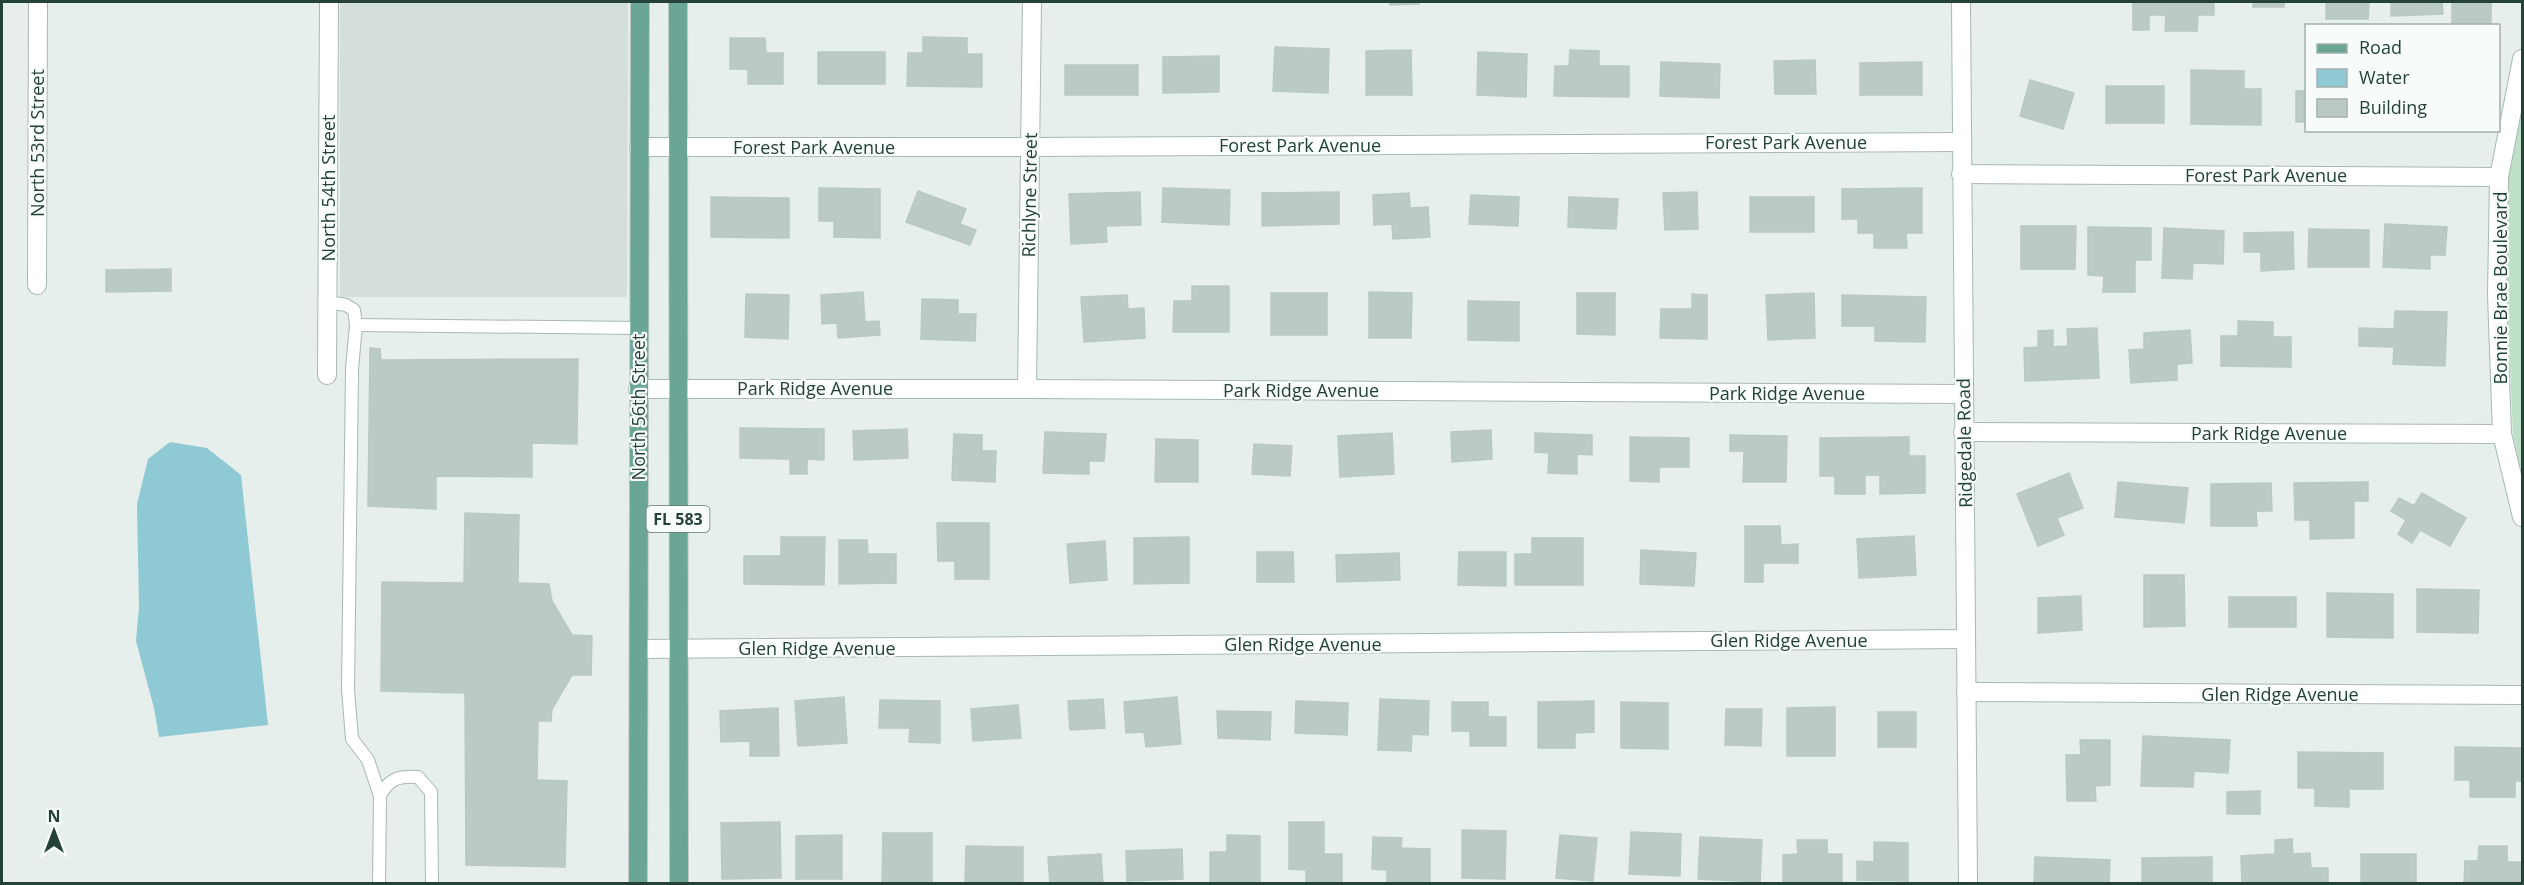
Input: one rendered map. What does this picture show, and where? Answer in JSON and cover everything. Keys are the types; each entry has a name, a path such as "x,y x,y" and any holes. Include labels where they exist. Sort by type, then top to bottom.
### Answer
{"main road":[{"name":"North 56th Street","path":"638,884 640,2"},
{"name":"FL 583","path":"678,2 679,884"}],"street":[{"name":"North 53rd Street","path":"37,285 38,2"},
{"name":"North 54th Street","path":"327,375 329,2"},
{"name":"Richlyne Street","path":"1027,389 1032,2"},
{"name":"Ridgedale Road","path":"1961,2 1968,884"},
{"name":"Bonnie Brae Boulevard","path":"2523,59 2499,177 2497,295 2502,434 2523,517"},
{"name":"Forest Park Avenue","path":"639,147 1961,142"},
{"name":"Forest Park Avenue","path":"1961,174 2499,177"},
{"name":"Park Ridge Avenue","path":"638,389 1963,394"},
{"name":"Park Ridge Avenue","path":"1963,432 2502,434"},
{"name":"Glen Ridge Avenue","path":"639,648 1966,639"},
{"name":"Glen Ridge Avenue","path":"1966,692 2523,695"}],"lane":[{"path":"328,302 346,305 354,310 356,324 352,369 348,689 352,739 368,760 380,796 379,884"},
{"path":"356,324 639,328"},
{"path":"380,796 386,784 400,776 418,777 430,792 432,884"}],"shaded area":[{"path":"340,2 628,2 627,297 340,297"}],"green space":[{"path":"2522,106 2522,476 2513,434 2507,295 2507,179"}],"water":[{"path":"170,442 207,448 241,475 268,725 159,737 154,708 136,641 139,607 137,504 148,459"}],"building":[{"path":"1390,2 1419,2 1419,4 1390,5"},
{"path":"2133,2 2214,2 2214,15 2198,15 2197,31 2165,31 2166,15 2149,15 2149,30 2133,30"},
{"path":"2253,2 2284,2 2284,7 2253,7"},
{"path":"2326,2 2369,2 2368,19 2326,19"},
{"path":"2391,2 2442,2 2443,14 2391,16"},
{"path":"2452,2 2491,2 2491,24 2452,24"},
{"path":"923,37 967,38 967,54 982,54 982,87 907,86 908,53 923,53"},
{"path":"730,38 765,38 766,53 783,53 783,84 748,84 748,69 730,69"},
{"path":"1275,47 1329,49 1328,93 1273,91"},
{"path":"1411,50 1412,95 1366,95 1366,51"},
{"path":"1570,50 1599,51 1599,66 1629,66 1629,97 1554,96 1555,66 1569,66"},
{"path":"818,52 885,52 885,84 818,84"},
{"path":"1478,52 1527,54 1526,97 1477,95"},
{"path":"1219,56 1219,92 1163,93 1163,57"},
{"path":"1815,60 1816,94 1775,94 1774,61"},
{"path":"1661,62 1720,64 1719,98 1660,96"},
{"path":"1922,62 1922,95 1860,95 1860,63"},
{"path":"1065,65 1138,65 1138,95 1065,95"},
{"path":"2191,70 2244,71 2244,89 2261,89 2261,125 2191,124"},
{"path":"2030,80 2074,93 2063,129 2020,116"},
{"path":"2106,86 2164,86 2164,123 2106,123"},
{"path":"2296,91 2305,91 2305,122 2296,122"},
{"path":"819,188 880,189 880,238 834,237 834,221 819,221"},
{"path":"1163,188 1230,190 1229,225 1162,222"},
{"path":"1922,188 1922,233 1906,233 1907,248 1874,248 1874,233 1858,233 1858,219 1842,219 1842,189"},
{"path":"918,191 966,209 960,224 976,230 970,245 906,222"},
{"path":"1140,192 1141,225 1106,226 1107,242 1071,244 1069,194"},
{"path":"1339,192 1339,224 1262,226 1262,193"},
{"path":"1697,192 1698,229 1665,230 1663,193"},
{"path":"1409,193 1410,208 1428,207 1430,237 1393,239 1392,224 1374,225 1373,195"},
{"path":"1471,195 1519,197 1518,226 1469,224"},
{"path":"711,197 789,198 789,238 711,237"},
{"path":"1569,197 1618,199 1616,229 1568,227"},
{"path":"1750,197 1814,197 1814,232 1750,232"},
{"path":"2385,224 2447,227 2445,255 2430,255 2430,269 2383,267"},
{"path":"2021,226 2076,226 2075,269 2021,269"},
{"path":"2088,227 2151,228 2151,260 2135,260 2135,292 2103,292 2104,276 2088,275"},
{"path":"2164,228 2224,231 2223,264 2193,263 2192,279 2162,278"},
{"path":"2309,229 2369,230 2369,267 2308,267"},
{"path":"2293,232 2294,269 2261,271 2261,252 2244,252 2244,233"},
{"path":"171,269 171,291 106,292 106,270"},
{"path":"1192,286 1229,286 1229,332 1173,332 1174,301 1192,301"},
{"path":"863,292 865,322 879,321 880,335 838,338 837,323 822,324 821,295"},
{"path":"1369,292 1412,293 1411,338 1369,338"},
{"path":"1271,293 1327,293 1327,335 1271,335"},
{"path":"1577,293 1615,293 1615,335 1577,334"},
{"path":"1814,293 1815,338 1768,340 1766,295"},
{"path":"746,294 789,295 788,339 745,337"},
{"path":"1692,294 1707,295 1707,339 1660,338 1661,309 1692,309"},
{"path":"1127,295 1128,309 1144,308 1145,338 1084,342 1081,297"},
{"path":"1842,295 1926,297 1925,342 1875,341 1875,326 1842,326"},
{"path":"922,299 958,300 958,314 976,314 975,341 921,339"},
{"path":"1468,301 1519,302 1519,341 1468,340"},
{"path":"2395,311 2447,312 2445,366 2393,364 2394,347 2359,346 2359,328 2394,329"},
{"path":"2238,321 2273,322 2273,337 2291,337 2291,367 2221,366 2221,336 2238,336"},
{"path":"2097,328 2099,378 2025,381 2024,348 2038,347 2038,331 2053,330 2053,347 2068,346 2067,329"},
{"path":"2190,330 2192,363 2177,364 2177,380 2131,383 2129,350 2144,349 2144,333"},
{"path":"370,348 380,349 381,360 578,359 577,444 532,443 532,477 436,476 436,509 368,506"},
{"path":"740,428 824,429 824,460 807,459 807,474 790,474 790,459 740,458"},
{"path":"907,429 908,458 854,460 853,431"},
{"path":"1491,430 1492,459 1452,462 1451,432"},
{"path":"1045,432 1106,434 1104,461 1089,461 1089,474 1043,473"},
{"path":"1392,433 1394,474 1340,477 1338,436"},
{"path":"1535,433 1592,435 1592,455 1577,454 1577,474 1548,473 1549,453 1535,452"},
{"path":"954,434 982,435 982,451 996,451 995,482 952,480"},
{"path":"1730,435 1787,436 1786,482 1743,482 1744,451 1730,451"},
{"path":"1630,437 1689,438 1689,467 1659,467 1659,482 1630,481"},
{"path":"1909,437 1909,456 1925,456 1925,493 1880,494 1880,475 1865,475 1865,494 1835,494 1835,476 1820,476 1820,438"},
{"path":"1156,439 1198,440 1198,482 1155,482"},
{"path":"1254,444 1292,446 1290,476 1252,474"},
{"path":"2069,473 2083,508 2057,518 2064,535 2038,546 2017,494"},
{"path":"2118,482 2188,488 2184,523 2115,517"},
{"path":"2368,482 2368,501 2354,501 2354,538 2310,539 2310,520 2295,520 2294,483"},
{"path":"2271,483 2272,511 2256,511 2257,526 2211,526 2211,484"},
{"path":"2422,493 2466,518 2450,546 2420,530 2412,543 2398,534 2406,520 2391,511 2399,498 2414,506"},
{"path":"465,513 519,515 518,583 549,584 552,601 572,635 592,636 591,675 572,675 552,709 551,721 538,721 537,780 567,781 565,867 466,865 465,693 381,691 382,582 464,583"},
{"path":"937,523 989,523 989,579 955,579 955,561 938,561"},
{"path":"1745,526 1780,526 1781,545 1798,544 1798,563 1763,563 1763,582 1745,582"},
{"path":"1914,536 1916,575 1859,578 1857,539"},
{"path":"781,537 825,537 824,585 744,584 744,556 781,556"},
{"path":"1189,537 1189,583 1134,584 1134,538"},
{"path":"1532,538 1583,538 1583,585 1515,585 1515,554 1532,554"},
{"path":"839,540 867,540 868,554 896,554 896,583 839,584"},
{"path":"1105,541 1107,580 1070,583 1067,544"},
{"path":"1641,550 1696,553 1694,586 1640,584"},
{"path":"1257,552 1293,552 1294,582 1257,582"},
{"path":"1459,552 1506,552 1506,586 1458,585"},
{"path":"1399,553 1400,580 1337,582 1336,555"},
{"path":"2144,575 2184,575 2185,626 2144,627"},
{"path":"2417,589 2479,590 2478,633 2417,632"},
{"path":"2327,593 2393,594 2393,638 2327,637"},
{"path":"2081,596 2082,630 2038,633 2038,598"},
{"path":"2229,597 2296,597 2296,627 2229,627"},
{"path":"844,697 847,743 798,746 795,701"},
{"path":"1177,697 1181,744 1146,747 1144,732 1126,733 1124,702"},
{"path":"1103,699 1105,728 1070,730 1068,701"},
{"path":"1380,699 1429,701 1428,735 1412,734 1411,751 1378,750"},
{"path":"880,700 940,701 940,743 909,742 910,728 879,728"},
{"path":"1296,701 1348,703 1347,735 1295,733"},
{"path":"1594,701 1594,732 1575,733 1575,748 1538,748 1538,702"},
{"path":"1452,702 1488,702 1488,717 1506,717 1506,746 1470,746 1470,731 1452,731"},
{"path":"1621,702 1668,703 1668,749 1621,748"},
{"path":"1018,705 1021,738 973,741 971,709"},
{"path":"1835,707 1835,756 1787,756 1787,708"},
{"path":"778,708 779,756 750,756 750,741 721,742 720,711"},
{"path":"1726,709 1762,709 1761,746 1725,745"},
{"path":"1217,711 1271,712 1270,740 1218,738"},
{"path":"1878,712 1916,712 1916,747 1878,747"},
{"path":"2143,736 2230,740 2228,773 2194,771 2193,787 2141,786"},
{"path":"2080,740 2110,740 2110,785 2095,786 2096,801 2067,801 2066,755 2081,755"},
{"path":"2455,747 2522,748 2522,781 2515,781 2515,797 2470,797 2470,780 2455,780"},
{"path":"2298,752 2383,753 2383,789 2349,789 2349,807 2315,806 2315,788 2298,788"},
{"path":"2260,791 2260,814 2227,814 2227,792"},
{"path":"780,822 781,878 722,879 721,823"},
{"path":"1289,822 1324,822 1324,854 1342,854 1342,884 1306,884 1306,870 1289,869"},
{"path":"1462,830 1506,831 1505,879 1462,878"},
{"path":"1631,832 1681,834 1680,876 1629,874"},
{"path":"883,833 932,833 932,884 882,884"},
{"path":"842,835 842,879 796,879 796,836"},
{"path":"1227,835 1260,836 1260,884 1210,884 1210,852 1227,852"},
{"path":"1560,835 1597,838 1593,881 1556,878"},
{"path":"1373,837 1402,838 1401,848 1430,849 1430,884 1387,884 1387,870 1372,869"},
{"path":"1700,837 1762,840 1760,882 1698,879"},
{"path":"2292,839 2293,854 2310,853 2311,868 2328,868 2328,884 2242,884 2241,856 2275,854 2275,840"},
{"path":"1797,840 1827,840 1827,854 1842,854 1842,884 1783,884 1783,855 1798,854"},
{"path":"1874,842 1908,843 1908,881 1857,880 1857,861 1874,862"},
{"path":"966,846 1023,847 1023,884 965,882"},
{"path":"2479,846 2507,846 2507,862 2521,862 2521,884 2464,884 2465,861 2478,861"},
{"path":"1182,849 1183,879 1127,881 1126,851"},
{"path":"1101,854 1103,884 1050,884 1048,857"},
{"path":"2361,854 2416,854 2416,884 2361,884"},
{"path":"2035,857 2110,860 2109,884 2034,884"},
{"path":"2212,857 2212,884 2142,884 2142,858"}]}
